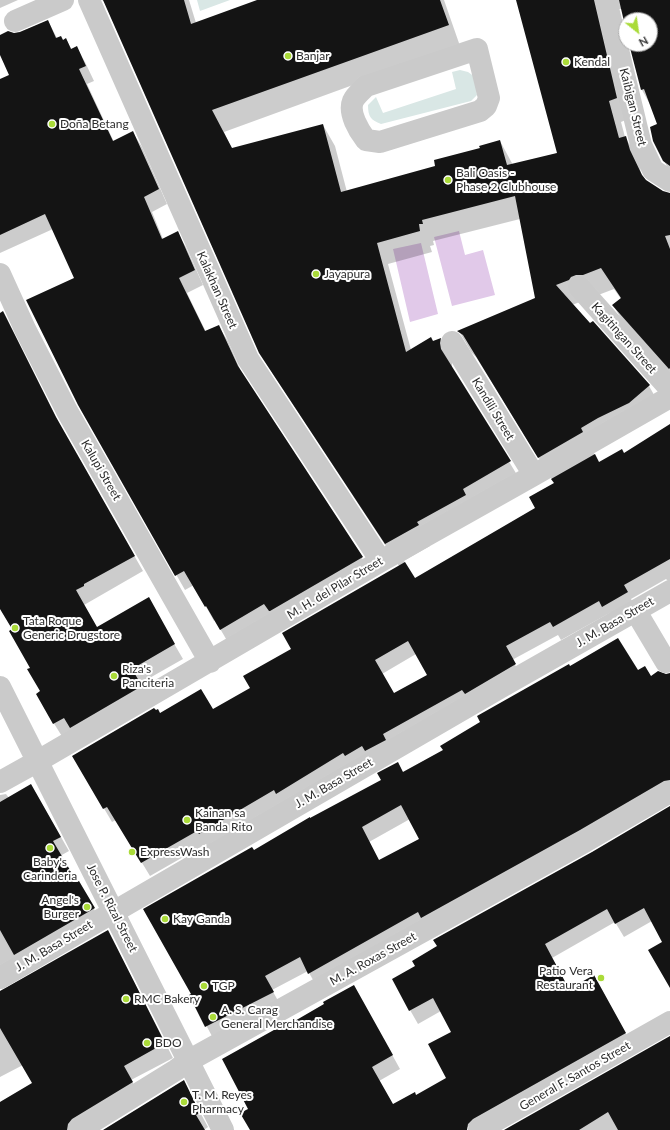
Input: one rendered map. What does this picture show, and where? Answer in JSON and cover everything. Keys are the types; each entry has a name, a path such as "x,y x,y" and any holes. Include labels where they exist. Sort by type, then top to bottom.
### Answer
{"street":[{"path":"15,21 64,0"},
{"name":"Kalakhan Street","path":"89,0 248,359 381,561"},
{"name":"Kaibigan Street","path":"606,0 641,145 653,170 670,181"},
{"path":"477,49 489,98 486,106 480,111 380,142 366,140 358,129 352,108 353,100 366,86 477,49"},
{"name":"Kalupi Street","path":"0,274 24,329 67,411 210,662"},
{"name":"Kagitingan Street","path":"579,287 670,389"},
{"name":"Kandili Street","path":"452,342 534,476"},
{"name":"M. H. del Pilar Street","path":"0,782 210,662 381,561 534,476 670,397"},
{"name":"J. M. Basa Street","path":"0,978 113,911 670,591"},
{"path":"637,610 641,620 666,662"},
{"name":"Jose P. Rizal Street","path":"0,687 223,1130"},
{"name":"M. A. Roxas Street","path":"78,1130 176,1070 188,1060 586,841 670,792"},
{"name":"General F. Santos Street","path":"479,1130 670,1022"}],"shaded area":[{"path":"197,0 230,0 200,11"},
{"path":"460,70 468,72 475,77 477,95 471,101 381,124 372,119 369,115 368,105 376,97 383,113 456,89 452,72"},
{"path":"459,231 465,255 483,250 495,295 452,306 434,237"},
{"path":"421,243 438,314 410,322 393,249"}],"building":[{"path":"103,0 184,0 191,24 257,0 440,0 449,25 212,110 232,148 323,124 341,192 435,166 434,160 480,148 479,146 500,140 507,165 557,153 516,0 594,0 617,98 609,101 619,138 626,136 630,150 646,180 663,191 670,193 670,235 665,236 670,249 670,368 669,369 612,305 621,298 601,268 583,275 576,275 571,277 569,280 556,285 590,323 593,321 650,385 629,403 581,428 583,432 538,458 463,335 457,331 535,298 515,196 422,220 423,224 419,224 420,231 377,243 406,352 431,337 433,341 441,338 441,349 511,461 463,489 466,495 417,522 419,525 385,544 259,353"},
{"path":"619,0 670,0 670,166 663,161 653,141 650,127 657,124 644,89 641,90 631,52 658,52 658,12 622,12"},
{"path":"48,20 56,38 61,36 63,40 66,38 71,49 77,46 86,66 79,69 113,141 133,131 159,189 144,197 162,239 178,231 195,270 179,278 205,331 219,325 238,366 363,557 270,611 264,604 220,630 184,571 175,576 78,405 26,300 74,278 45,214 0,235 0,79 9,75 0,55 0,35 8,31 14,33 20,32"},
{"path":"3,311 56,417 135,556 84,584 84,586 76,590 97,627 149,597 175,644 132,669 142,686 70,728 64,718 53,724 36,694 40,691 27,669 30,668 9,631 12,629 0,609 0,313"},
{"path":"670,424 670,559 624,585 628,592 602,607 599,601 553,627 550,622 506,646 516,664 465,694 462,690 383,734 386,740 365,751 362,746 345,756 343,753 276,794 274,790 199,834 197,831 141,863 107,807 103,809 72,756 154,708 156,710 158,709 160,713 201,689 213,709 250,688 243,676 291,649 282,633 405,562 415,578 535,508 529,497 554,483 551,479 595,454 599,462 622,449 624,453","holes":["408,641 427,675 394,693 375,660"]},
{"path":"618,638 638,670 645,666 651,676 658,671 666,674 670,673 670,780 664,781 580,830 421,918 418,912 308,974 300,957 265,976 274,992 205,1027 189,995 191,994 143,909 252,847 254,850 310,817 381,780 377,773 398,762 403,772 443,750 440,746 480,722 477,716 569,664 570,666","holes":["401,805 419,839 379,860 362,827"]},
{"path":"31,784 61,837 53,841 77,882 79,881 95,908 14,955 0,930 0,802"},
{"path":"670,806 670,988 648,950 662,942 644,908 615,924 607,909 545,944 569,989 594,975 626,1033 473,1119 468,1124 467,1130 250,1130 240,1113 248,1109 222,1059 290,1021 293,1022 324,1004 323,1002 354,985 393,1055 372,1067 393,1104 415,1092 416,1095 446,1078 428,1044 451,1032 433,998 409,1011 392,979 415,966 412,961 437,946 433,940 592,852"},
{"path":"108,930 165,1043 124,1066 133,1082 72,1119 68,1124 67,1130 0,1130 0,1102 32,1083 0,1028 0,991"},
{"path":"670,1036 670,1130 618,1130 608,1112 579,1130 504,1130"},
{"path":"184,1080 200,1113 196,1115 205,1130 103,1130"}],"place":[{"name":"Banjar","path":"288,56"},
{"name":"Kendal","path":"566,62"},
{"name":"Doña Betang","path":"52,124"},
{"name":"Bali Oasis - Phase 2 Clubhouse","path":"448,180"},
{"name":"Jayapura","path":"316,274"},
{"name":"Tata Roque Generic Drugstore","path":"15,628"},
{"name":"Riza's Panciteria","path":"114,676"},
{"name":"Kainan sa Banda Rito","path":"187,820"},
{"name":"Baby's Carinderia","path":"50,848"},
{"name":"ExpressWash","path":"132,852"},
{"name":"Angel's Burger","path":"87,907"},
{"name":"Kay Ganda","path":"165,919"},
{"name":"Patio Vera Restaurant","path":"601,978"},
{"name":"TGP","path":"204,986"},
{"name":"RMC Bakery","path":"126,999"},
{"name":"A. S. Carag General Merchandise","path":"213,1017"},
{"name":"BDO","path":"147,1043"},
{"name":"T. M. Reyes Pharmacy","path":"184,1102"}]}
